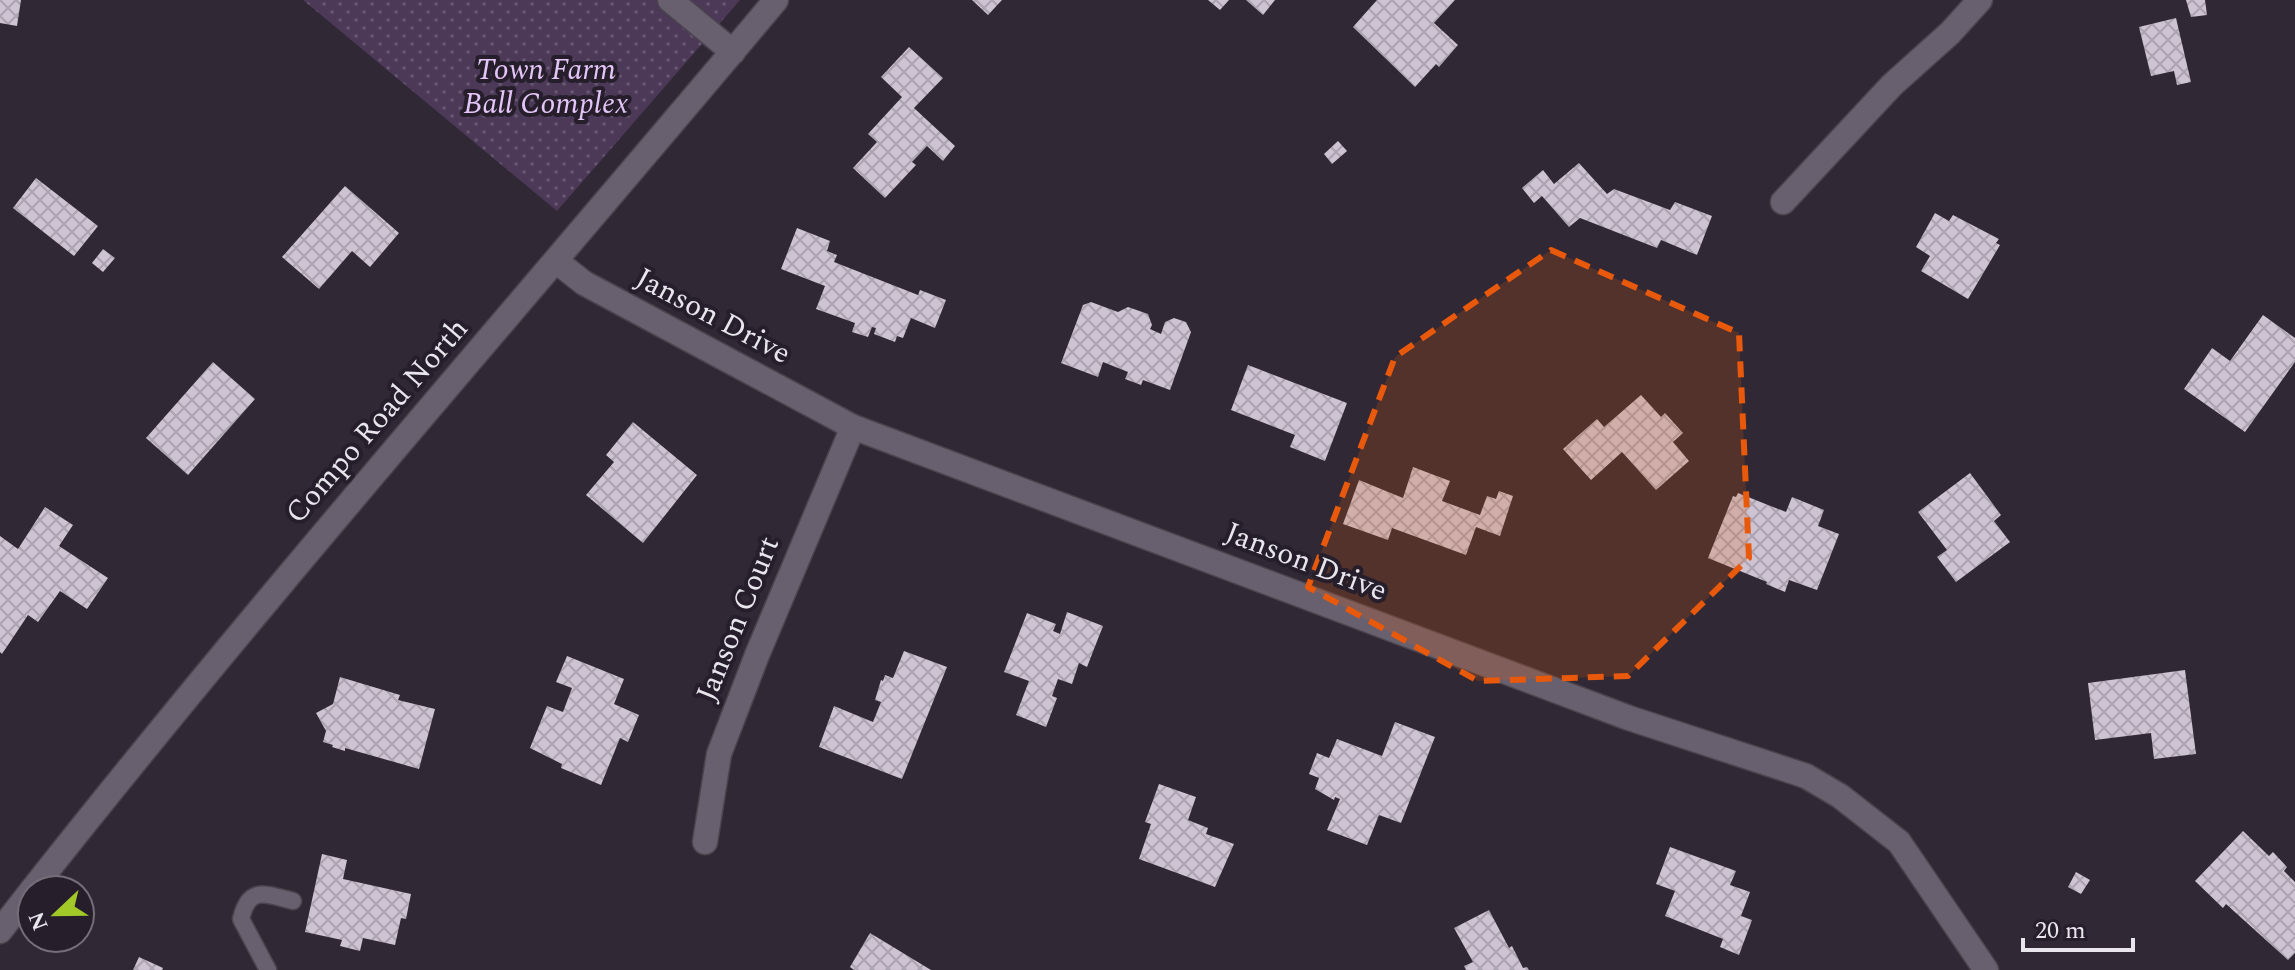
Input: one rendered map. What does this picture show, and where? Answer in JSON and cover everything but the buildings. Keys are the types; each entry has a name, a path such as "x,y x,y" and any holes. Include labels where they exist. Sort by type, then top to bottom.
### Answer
{"street":[{"path":"670,0 733,52"},
{"name":"Compo Road North","path":"45,874 142,750 301,559 776,0"},
{"path":"1783,202 1892,85 1950,33 1980,0"},
{"name":"Janson Drive","path":"556,261 584,283 853,427 1629,718 1806,776 1840,796 1899,842 1986,970"},
{"name":"Janson Court","path":"705,842 719,754 853,427"},
{"name":"Compo Road North","path":"0,931 16,910"}],"lane":[{"path":"268,970 241,919 244,905 253,896 263,893 293,901"}],"highlighted area":[{"path":"1551,250 1739,333 1749,558 1628,676 1478,681 1308,587 1395,357"}],"green space":[{"name":"Town Farm Ball Complex","path":"303,0 740,0 557,211"}]}
